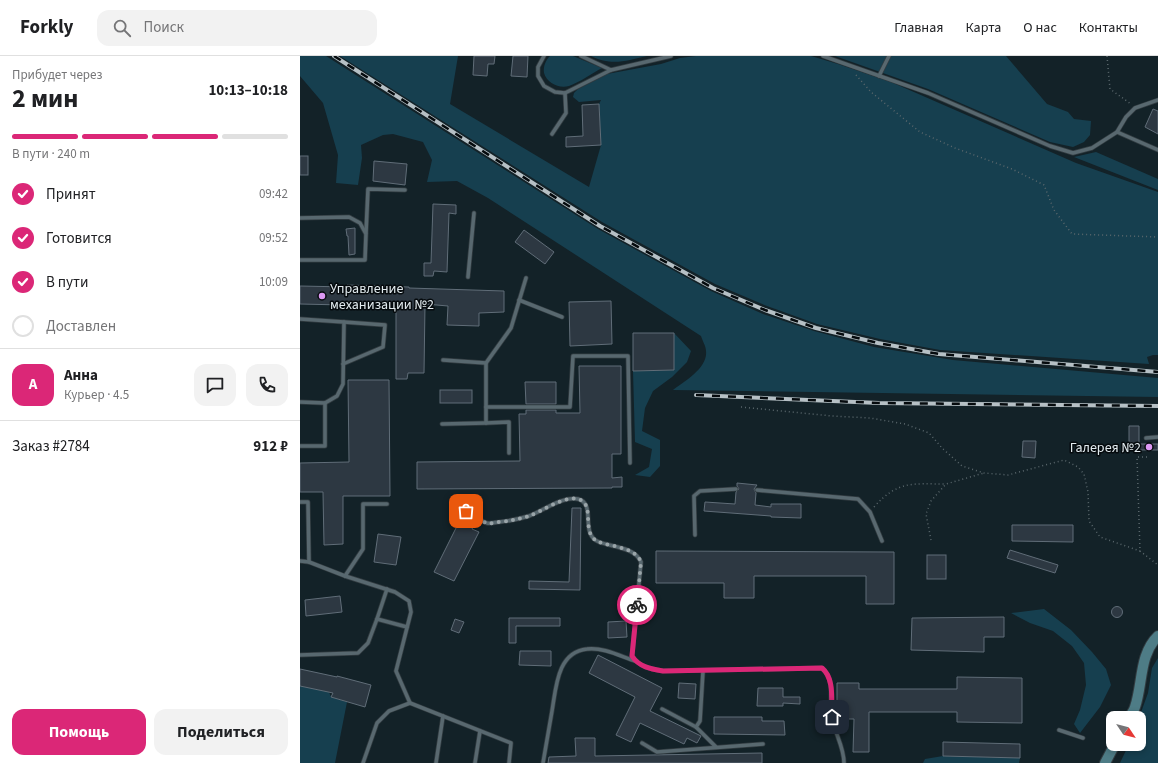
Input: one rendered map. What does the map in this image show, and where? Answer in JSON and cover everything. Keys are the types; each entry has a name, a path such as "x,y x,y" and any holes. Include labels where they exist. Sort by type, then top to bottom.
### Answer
{"street":[{"path":"1132,711 1148,651 1158,636"},
{"path":"1105,763 1111,751"}],"lane":[{"path":"544,56 538,67 538,76 544,86 555,92 565,93 611,70 671,56"},
{"path":"581,56 611,70"},
{"path":"823,56 928,93 1050,146 1073,153 1092,148 1117,132 1126,117 1136,108 1158,100"},
{"path":"879,76 889,56"},
{"path":"552,134 566,113 565,93"},
{"path":"1117,132 1158,150"},
{"path":"300,260 365,260 368,189 405,190"},
{"path":"468,277 474,213"},
{"path":"300,218 349,217 360,222 366,234"},
{"path":"486,423 486,362 511,328 526,278"},
{"path":"520,300 562,317"},
{"path":"300,319 385,325 384,347 343,364"},
{"path":"300,402 326,403 337,396 343,384 344,322"},
{"path":"486,407 570,407 573,356 628,356 630,463"},
{"path":"443,360 486,362"},
{"path":"300,446 325,446 326,403"},
{"path":"442,424 510,422 509,453"},
{"path":"1146,438 1158,437"},
{"path":"695,535 694,496 700,491 736,489"},
{"path":"757,490 858,499 870,512 882,541"},
{"path":"466,511 487,523 511,521 569,499 578,499 585,503 588,511 588,530 592,537 597,542 634,553 639,557 641,562 632,656 636,662"},
{"path":"300,502 308,502 309,562"},
{"path":"346,576 363,549 363,504 387,504"},
{"path":"300,561 309,562 387,589 409,601 411,612 396,671 410,703"},
{"path":"300,655 358,654 368,643 387,589"},
{"path":"377,619 407,627"},
{"path":"543,763 556,682 567,659 574,653 586,649 604,650 649,668 663,671 822,668 828,673 831,680 832,717 844,753 844,763"},
{"path":"696,727 700,721 702,671"},
{"path":"363,763 377,723 389,711 410,703 511,743 509,763"},
{"path":"662,709 696,727 716,747"},
{"path":"436,763 443,716"},
{"path":"1059,730 1083,738"},
{"path":"475,763 480,731"},
{"path":"642,743 658,752 763,744"}],"path":[{"path":"1107,56 1110,89 1136,108"},
{"path":"847,65 871,92 920,132 955,148 1012,169 1044,185 1054,210 1072,234 1158,237"},
{"path":"741,407 832,416 870,418 905,424 929,434 962,466 984,473 1008,475 1064,460 1078,467 1084,474 1088,492 1089,520 1100,537 1140,551 1158,565"},
{"path":"1140,551 1137,457 1147,457"},
{"path":"870,512 889,492 907,484 946,484 984,473"},
{"path":"931,540 926,514 931,501 946,484"}],"shaded area":[{"path":"300,56 326,56 598,229 711,291 763,314 814,331 874,347 953,360 1158,378 1158,397 673,390 695,374 703,363 706,357 706,351 701,336 488,198 457,181 427,182 432,160 423,142 393,134 383,135 361,145 362,158 358,185 336,183 338,155 323,103 300,76"},
{"path":"340,56 458,56 450,104 589,187 601,145 599,104 601,100 579,102 573,97 574,93 578,89 607,74 661,64 680,58 696,56 811,56 891,82 1076,163 1158,192 1158,355 1147,357 1149,364 940,350 880,339 817,324 767,306 715,284 602,222"},
{"path":"550,56 573,56 602,68 569,86 561,87 548,80 544,73 545,63"},
{"path":"591,56 647,56 625,61 612,62"},
{"path":"835,56 1006,56 1047,104 1068,112 1074,119 1091,121 1090,135 1084,142 1073,147 1050,142 928,89"},
{"path":"1096,152 1158,179 1158,190 1074,157"},
{"path":"674,333 691,351 687,362 672,377 653,391 645,408 642,431 660,440 660,466 650,477 635,475 649,467 652,449 635,442 633,371 674,370"},
{"path":"1044,609 1071,630 1092,652 1106,669 1111,685 1100,707 1080,733 1074,724 1080,710 1086,685 1084,663 1072,646 1053,631 1030,623 1011,613"},
{"path":"1158,658 1158,763 1120,763 1126,751 1146,751 1146,711 1142,711 1148,693 1152,668"},
{"path":"300,686 329,692 331,697 347,702 335,763 300,763"},
{"path":"943,756 1020,758 1019,763 923,763 925,759"}],"building":[{"path":"474,56 495,56 494,64 488,64 487,76 473,75"},
{"path":"513,56 528,56 527,77 511,76"},
{"path":"599,104 601,145 566,147 566,137 583,136 582,105"},
{"path":"1153,109 1158,111 1158,134 1145,127"},
{"path":"300,156 308,156 308,175 300,175"},
{"path":"374,161 407,164 405,185 373,181"},
{"path":"433,204 456,205 456,214 449,213 447,272 434,271 433,276 424,276 424,263 431,263"},
{"path":"355,228 355,254 349,255 346,229"},
{"path":"524,230 554,252 545,264 515,242"},
{"path":"347,285 504,291 504,312 479,313 479,326 447,325 448,306 425,304 424,373 408,373 407,379 396,379 396,304 343,302 343,305 300,304 300,286 347,287"},
{"path":"611,301 612,344 570,346 569,302"},
{"path":"633,333 674,333 674,370 633,371"},
{"path":"579,366 621,366 621,454 612,454 612,478 622,477 622,487 417,489 417,462 520,461 519,414 526,414 526,410 556,410 556,413 580,413"},
{"path":"348,380 389,380 390,496 343,496 343,544 324,545 323,492 300,492 300,463 349,462"},
{"path":"525,382 556,382 556,404 526,404"},
{"path":"440,390 472,390 472,403 440,403"},
{"path":"1129,426 1139,426 1139,444 1158,444 1158,450 1129,450"},
{"path":"1023,441 1036,441 1035,458 1022,457"},
{"path":"737,483 757,485 754,489 756,493 755,505 771,507 771,504 801,504 801,518 704,511 705,502 735,504 736,492 739,489"},
{"path":"572,508 581,508 580,590 529,589 529,581 569,582"},
{"path":"469,517 476,521 472,529 479,532 454,581 434,572 459,522 465,525"},
{"path":"1012,525 1073,525 1073,542 1012,541"},
{"path":"378,534 401,537 396,565 374,562"},
{"path":"1010,550 1058,565 1055,573 1007,558"},
{"path":"656,551 894,552 894,604 866,604 866,576 754,576 754,598 724,598 724,583 656,583"},
{"path":"927,555 946,555 946,579 927,579"},
{"path":"340,596 342,612 306,616 305,600"},
{"path":"1117,606 1121,608 1123,612 1121,616 1117,618 1113,616 1111,612 1113,608"},
{"path":"1004,617 1004,637 984,637 984,652 911,650 912,618"},
{"path":"509,618 560,618 560,626 516,626 516,643 509,643"},
{"path":"455,619 464,622 459,633 451,630"},
{"path":"626,621 627,637 608,638 608,622"},
{"path":"520,651 551,651 551,666 519,665"},
{"path":"598,655 662,688 650,711 701,736 697,743 687,738 684,744 640,723 631,742 616,735 635,697 589,673"},
{"path":"300,669 337,676 371,685 365,707 331,697 333,693 300,686"},
{"path":"957,677 1022,678 1022,723 957,722 957,712 869,712 869,752 853,752 854,719 837,719 837,683 859,683 859,689 957,689"},
{"path":"679,683 696,684 695,699 678,698"},
{"path":"758,688 783,688 783,697 800,697 800,704 783,703 783,706 757,706"},
{"path":"714,717 762,717 762,721 784,721 785,735 714,734"},
{"path":"575,738 595,738 595,756 762,753 762,763 548,763 549,757 576,756"},
{"path":"943,742 1020,744 1020,758 943,756"}],"railway":[{"path":"334,56 600,226 713,288 765,310 816,328 878,343 939,354 1158,372"},
{"path":"696,395 879,403 1158,406"}],"way so far":[{"path":"466,511 487,523 511,521 569,499 578,499 585,503 588,511 588,530 597,542 634,553 639,557 641,562 637,605"}],"place":[{"name":"Управление механизации №2","path":"322,296"},
{"name":"Галерея №2","path":"1149,447"}],"route":[{"path":"637,605 632,656 636,662 649,668 663,671 822,668 828,673 831,680 832,717"}]}
